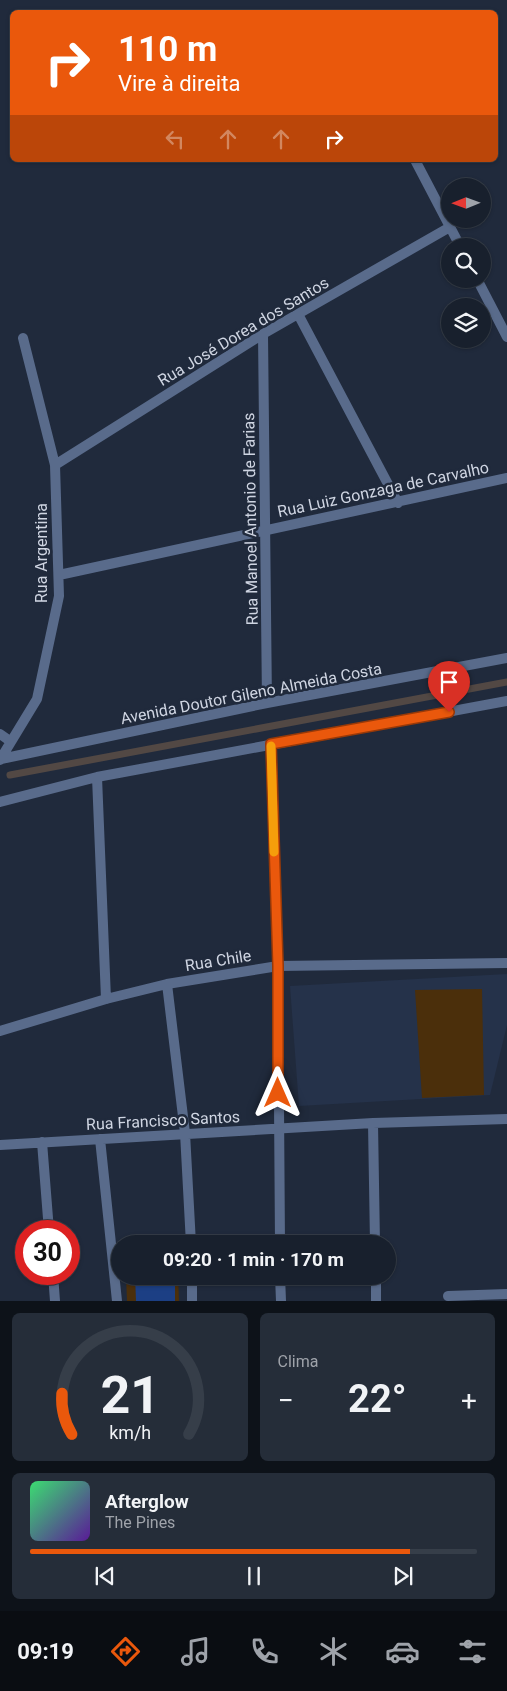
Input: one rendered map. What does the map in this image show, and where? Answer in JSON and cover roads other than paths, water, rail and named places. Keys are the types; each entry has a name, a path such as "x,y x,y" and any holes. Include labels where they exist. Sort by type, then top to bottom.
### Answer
{"street":[{"path":"416,162 441,210"},
{"name":"Rua José Dorea dos Santos","path":"55,465 263,334 448,228"},
{"path":"482,288 507,337"},
{"path":"298,314 398,503"},
{"name":"Rua Manoel Antonio de Farias","path":"263,334 267,703"},
{"name":"Rua Argentina","path":"0,759 5,742 37,699 59,596 55,465 23,338"},
{"name":"Rua Luiz Gonzaga de Carvalho","path":"58,575 507,478"},
{"name":"Avenida Doutor Gileno Almeida Costa","path":"0,759 267,703 507,658"},
{"path":"0,802 97,777 507,700"},
{"path":"0,734 5,742"},
{"path":"271,744 278,966 277,1130 280,1235"},
{"path":"97,777 106,999"},
{"name":"Rua Chile","path":"0,1031 106,999 167,984 278,966 507,963"},
{"path":"167,984 185,1133 191,1235"},
{"name":"Rua Francisco Santos","path":"0,1145 373,1123 507,1119"},
{"path":"373,1123 375,1235"},
{"path":"100,1139 114,1235"},
{"path":"42,1142 49,1220"},
{"path":"54,1285 55,1301"},
{"path":"117,1285 117,1301"},
{"path":"192,1285 192,1301"},
{"path":"280,1285 281,1301"},
{"path":"376,1285 376,1301"},
{"path":"448,1296 507,1294"}],"waterway":[{"path":"10,775 507,682"}]}
